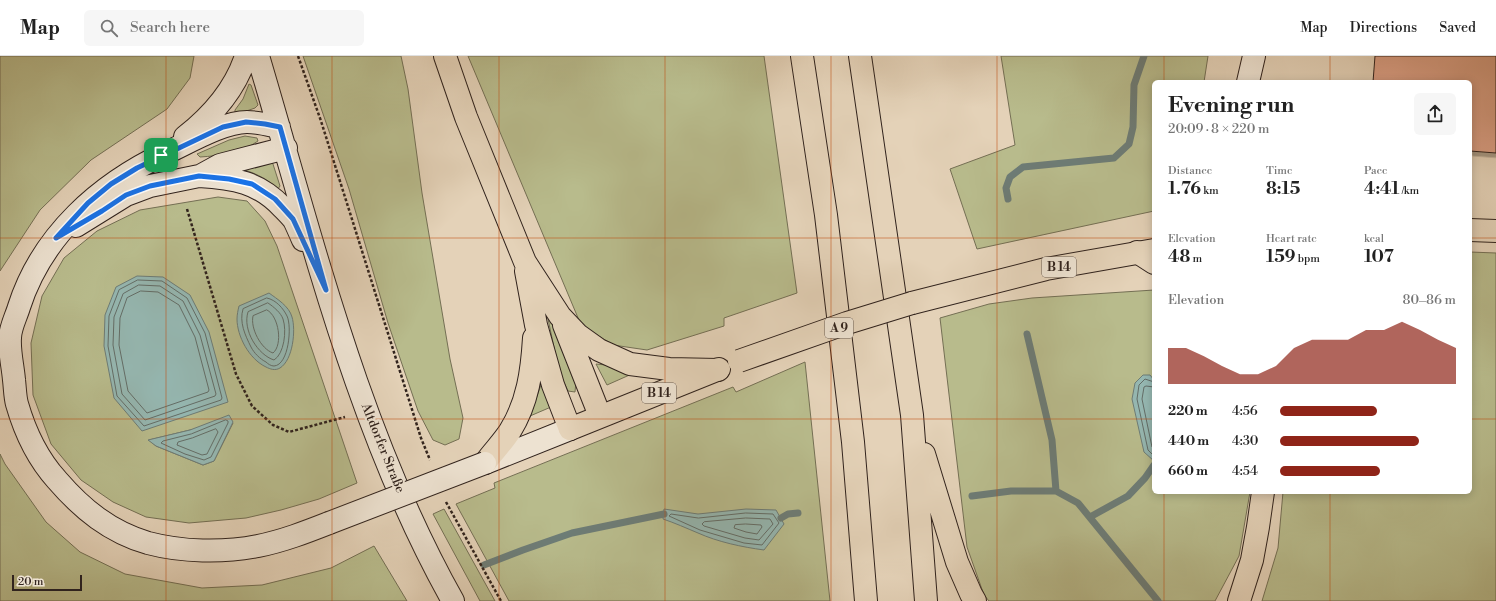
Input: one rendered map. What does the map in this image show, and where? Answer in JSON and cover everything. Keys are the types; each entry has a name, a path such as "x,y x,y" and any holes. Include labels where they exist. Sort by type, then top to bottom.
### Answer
{"main road":[{"path":"161,155 207,118 223,102 234,86 246,56"},
{"path":"258,56 280,127 326,290"},
{"path":"445,56 466,117 525,262 560,316 578,335 599,350 630,364 669,369 718,370"},
{"name":"A 9","path":"802,56 826,214 853,442 866,601"},
{"path":"860,56 912,415 926,601"},
{"path":"280,127 246,122 223,127 161,155 111,184 88,203 56,238 38,264 23,295 10,338 16,402 31,442 44,464 66,491 88,511 114,530 148,543 180,549 215,551 258,546 294,536 329,523 570,429 553,385 536,325 525,262"},
{"path":"56,238 126,195 150,186 199,176 220,165 286,148"},
{"path":"199,176 229,179 252,184 275,199 293,219 326,290"},
{"path":"1472,230 1496,231"},
{"name":"B 14","path":"570,429 739,361 912,303 1046,269 1150,251"},
{"name":"Altdorfer Straße","path":"326,290 367,412 384,456 422,540 453,601"},
{"path":"560,316 600,416"},
{"path":"485,463 510,431 523,406 532,374 536,325"},
{"path":"912,415 957,562 975,601"},
{"path":"1238,599 1252,560 1263,494"}],"path":[{"path":"298,56 321,121 421,438 432,466"},
{"path":"188,209 236,374 252,406 273,425 289,432 367,412"},
{"path":"443,495 449,509 501,601"}],"green space":[{"path":"0,56 194,56 190,78 167,109 91,160 40,210 0,271"},
{"path":"303,56 401,56 408,89 422,193 450,359 463,418 459,439 445,445 433,440 418,411 388,323 349,189"},
{"path":"468,56 764,56 797,293 724,318 724,326 647,350 613,345 581,325"},
{"path":"1001,56 1208,56 1204,80 1152,80 1152,211 977,249 950,169 1015,145"},
{"path":"249,84 251,85 258,105 255,108 238,114 235,110 243,99"},
{"path":"245,136 257,138 258,141 245,148 230,153 200,157 197,154 229,140"},
{"path":"272,161 280,186 278,189 263,178 245,170"},
{"path":"218,197 247,201 265,221 277,246 357,483 319,499 281,510 246,518 189,523 146,517 113,502 81,480 51,444 33,395 31,343 42,296 64,258 97,231 140,210","holes":["233,423 214,461 203,465 156,446 149,440 190,430"]},
{"path":"1472,252 1496,253 1496,601 1262,601 1278,548 1283,494 1472,494"},
{"path":"1152,290 1152,494 1250,494 1239,556 1215,601 989,601 984,595 967,547 940,318 989,304 1032,298"},
{"path":"550,315 576,381 575,392 568,391 559,371 548,319"},
{"path":"805,362 830,601 509,601 456,504 495,488 494,483 733,387 736,392"},
{"path":"596,364 606,365 634,373 607,385"},
{"path":"542,382 551,407 530,416"},
{"path":"0,454 5,464 46,522 80,552 125,574 202,588 262,585 331,568 374,546 407,601 0,601"},
{"path":"444,509 495,601 480,601 433,514"}],"water":[{"path":"137,276 163,277 190,295 209,332 228,402 142,431 114,398 104,346 105,315 116,287"},
{"path":"269,293 288,309 292,317 294,329 291,352 284,364 280,368 276,369 266,367 254,359 249,353 239,333 237,317 239,306"},
{"path":"1143,375 1150,375 1152,378 1152,459 1144,452 1132,399 1135,383"},
{"path":"229,415 233,422 214,461 203,465 156,446 148,440 190,430"},
{"path":"664,509 698,514 746,509 776,510 784,524 764,550 722,542 663,519"}],"building":[{"path":"1375,56 1496,56 1496,153 1472,151 1472,80 1373,80"}],"waterway":[{"path":"1008,199 1006,188 1010,177 1023,167 1114,158 1129,144 1133,127 1134,85 1144,56"},
{"path":"1027,334 1052,440 1056,491"},
{"path":"1090,517 1128,496 1145,478 1152,468"},
{"path":"972,496 1011,491 1056,491 1078,503 1158,601"},
{"path":"781,518 788,514 798,513"},
{"path":"484,565 572,533 664,514"}],"route":[{"path":"246,122 280,127 326,290 293,219 275,199 252,184 229,179 199,176 150,186 126,195 56,238 88,203 111,184 161,155 223,127 246,122"}]}
